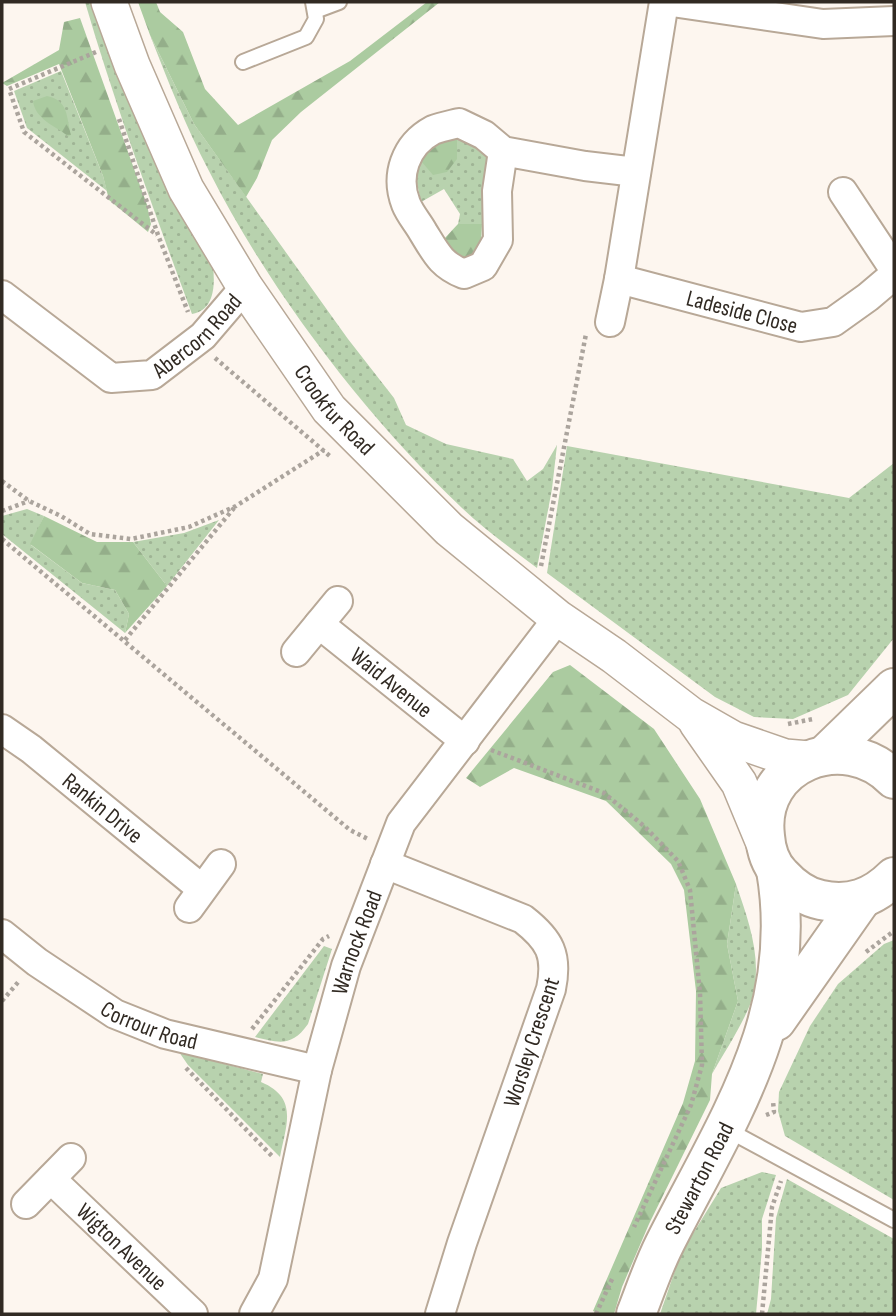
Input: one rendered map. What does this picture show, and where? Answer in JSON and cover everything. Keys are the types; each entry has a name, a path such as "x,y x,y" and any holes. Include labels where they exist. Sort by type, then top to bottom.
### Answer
{"main road":[{"path":"817,757 894,688"},
{"path":"817,757 846,753 866,758 883,768 894,779"},
{"name":"Stewarton Road","path":"636,1314 663,1248 726,1129 763,1040 780,961 781,901 763,827 767,806 776,786 791,770 817,757"},
{"path":"771,859 792,887 813,899 837,903 883,889"},
{"name":"Stewarton Road","path":"763,1040 883,889"}],"street":[{"name":"Crookfur Road","path":"109,2 132,65 186,189 245,287 329,409 449,529 558,618 614,656 691,715 733,740 762,750 785,757 817,757"},
{"path":"610,322 664,2"},
{"path":"672,2 823,24 894,21"},
{"path":"503,151 497,191 498,240 483,266 464,274 448,268 406,205 400,183 402,164 416,145 433,131 460,123 484,135 503,151 636,172"},
{"path":"843,192 894,269"},
{"name":"Ladeside Close","path":"619,279 801,327 833,322 894,275"},
{"name":"Abercorn Road","path":"2,295 111,378 131,378 152,375 182,353 203,336 245,287"},
{"path":"296,652 338,601"},
{"name":"Warnock Road","path":"254,1314 273,1279 317,1070 346,966 401,822 558,618"},
{"name":"Waid Avenue","path":"319,624 465,741"},
{"name":"Crookfur Road","path":"691,715 739,783 771,859"},
{"name":"Rankin Drive","path":"2,729 31,749 195,898 221,864"},
{"name":"Worsley Crescent","path":"388,858 523,919 538,931 549,947 556,967 551,989 462,1242 440,1314"},
{"name":"Corrour Road","path":"2,934 37,962 115,1014 166,1034 317,1070"},
{"path":"26,1204 71,1158"},
{"name":"Wigton Avenue","path":"51,1179 192,1314"}],"lane":[{"path":"243,62 306,37 316,19 314,6 339,2"},
{"path":"726,1129 894,1220"}],"path":[{"path":"96,52 9,89 24,132 158,235"},
{"path":"540,574 586,333 610,322"},
{"path":"2,481 29,501 90,534 131,539 189,527 236,506 316,455"},
{"path":"2,511 29,501"},
{"path":"125,640 236,506"},
{"path":"2,539 350,830 388,858"},
{"path":"762,750 768,726 805,722 816,718"},
{"path":"465,741 604,793 644,826 678,862 691,890 700,993 702,1065 691,1105 633,1228"},
{"path":"239,1053 247,1035 323,939 335,934 356,940"},
{"path":"166,1034 177,1059 276,1161 298,1170"},
{"path":"762,1314 772,1207 787,1164"},
{"path":"596,1314 613,1275"}],"green space":[{"path":"85,2 94,2 213,266 212,295 200,312 192,314 122,120"},
{"path":"138,2 156,2 160,12 183,32 205,89 238,125 350,61 427,2 440,2 301,112 272,140 257,178 246,197 194,124 150,35"},
{"path":"80,18 147,205 151,224 148,232 109,200 103,176 59,64 7,86 2,83 59,50 64,22"},
{"path":"150,35 194,124 348,339 394,398 406,425 446,444 513,459 527,481 543,469 557,445 552,489 537,568 462,508 390,434 290,306 233,216 209,171"},
{"path":"61,71 107,191 27,128 14,91"},
{"path":"47,96 63,106 71,135 68,136 37,113 33,101"},
{"path":"457,131 482,146 489,165 482,224 458,224 460,214 444,189 421,202 414,169 421,161 457,158"},
{"path":"457,131 457,159 447,172 433,175 421,161 434,142"},
{"path":"458,224 482,224 481,246 470,259 457,259 444,239"},
{"path":"567,446 849,498 894,463 894,638 848,695 793,719 754,717 715,697 547,573"},
{"path":"27,509 44,516 31,545 82,583 115,590 129,614 125,633 2,534 2,516"},
{"path":"44,516 97,542 133,542 167,586 125,633 129,614 115,590 82,583 30,544"},
{"path":"219,520 167,586 133,542 184,533"},
{"path":"570,665 654,729 700,799 736,884 727,944 738,1001 712,1074 710,1100 649,1224 622,1287 614,1314 599,1314 593,1311 683,1103 695,1061 696,991 684,890 671,864 606,801 514,768 480,787 466,778 553,672"},
{"path":"736,884 753,942 755,987 743,1020 712,1074 738,1001 727,944"},
{"path":"894,940 894,1200 785,1136 778,1111 779,1092 810,1026 838,984 884,944"},
{"path":"324,946 332,949 308,1024 291,1040 271,1041 255,1037"},
{"path":"179,1052 263,1074 261,1082 281,1096 285,1104 287,1123 280,1157 188,1065"},
{"path":"762,1172 776,1175 762,1219 756,1314 660,1314 681,1253 721,1188"},
{"path":"787,1179 894,1239 894,1314 767,1314 771,1299 776,1218"}]}
